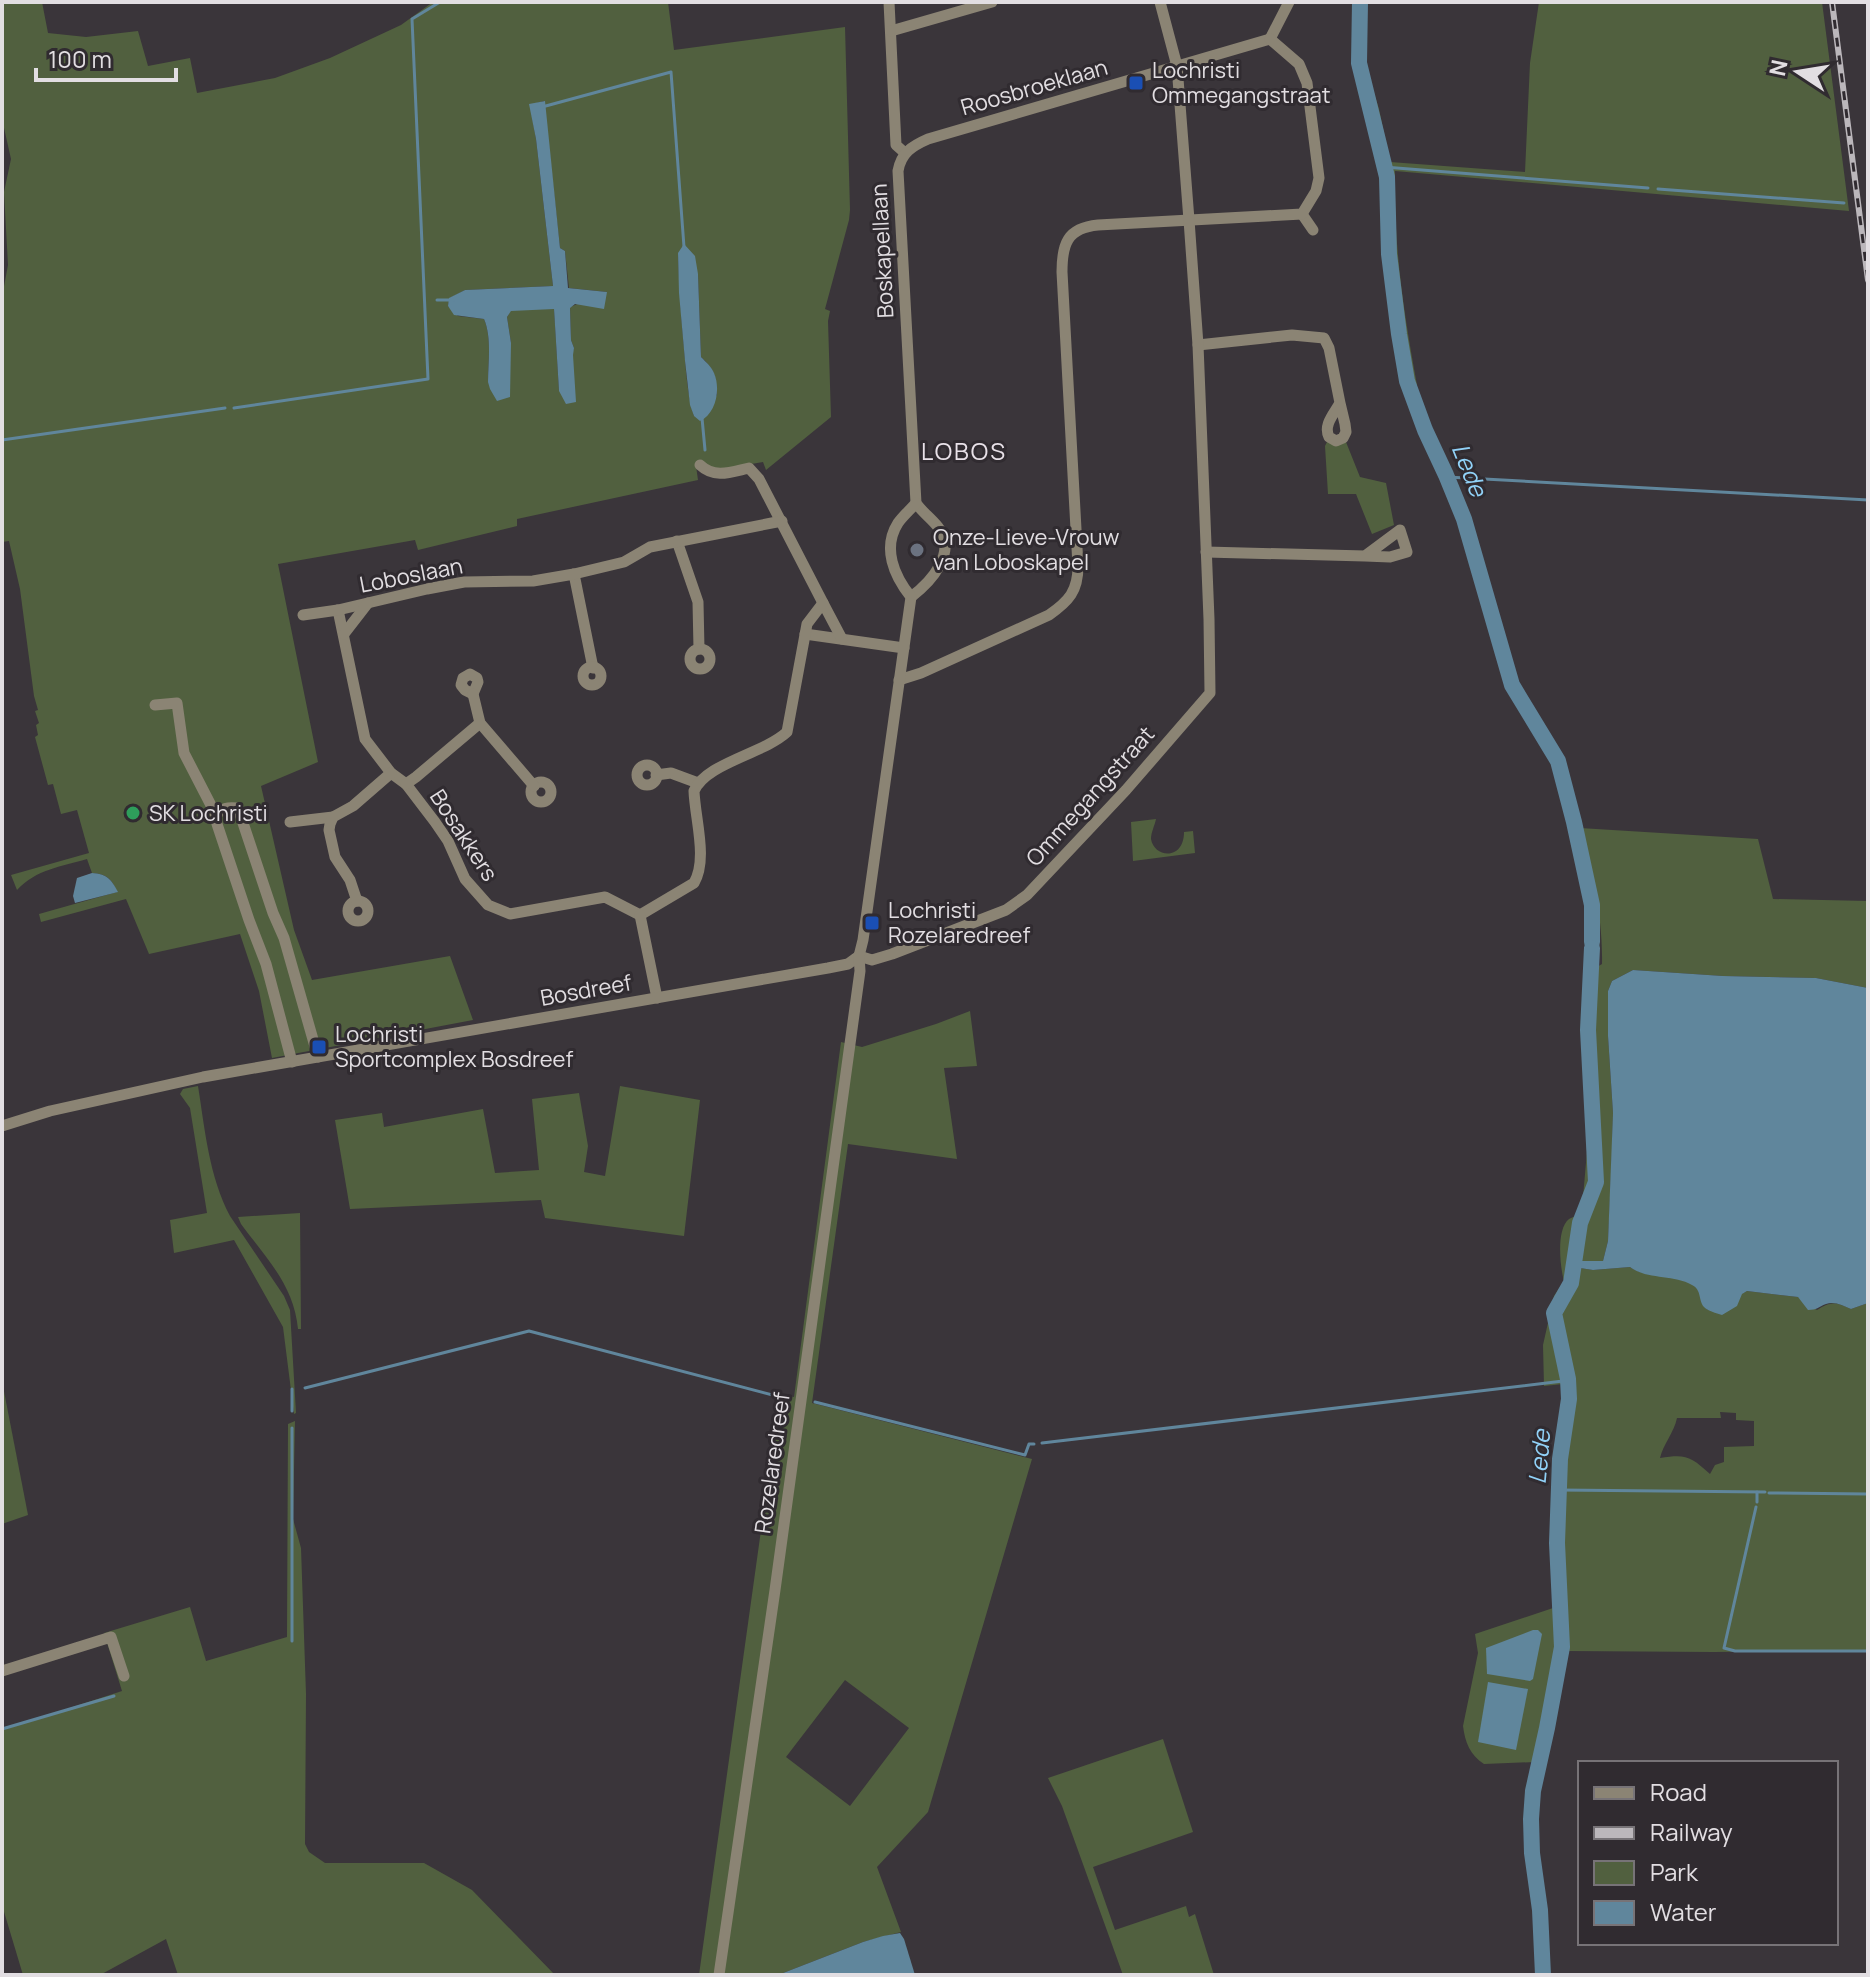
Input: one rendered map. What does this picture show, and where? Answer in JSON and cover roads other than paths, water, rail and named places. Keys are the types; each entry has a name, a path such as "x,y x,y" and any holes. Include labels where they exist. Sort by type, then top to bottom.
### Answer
{"street":[{"name":"Boskapellaan","path":"889,2 896,145 905,153 898,171 916,503"},
{"path":"891,31 992,2"},
{"name":"Ommegangstraat","path":"859,956 872,960 892,954 1006,910 1027,895 1126,790 1210,693 1198,345 1189,220 1177,66 1160,2"},
{"path":"1289,2 1270,39 1299,64 1307,83 1319,178 1316,191 1302,214"},
{"name":"Roosbroeklaan","path":"905,153 928,139 1270,39"},
{"path":"899,680 1049,615 1065,604 1076,586 1078,566 1062,272 1065,244 1073,233 1082,226 1302,214"},
{"path":"1302,214 1313,230"},
{"path":"1198,345 1292,335 1324,338 1329,348 1340,403"},
{"path":"700,465 716,474 749,468 759,479 842,639"},
{"path":"859,956 911,597 940,566 945,551 940,528 916,503 898,523 890,549 897,576 911,597"},
{"name":"Loboslaan","path":"303,615 464,582 533,581 574,574 624,562 650,547 782,521"},
{"path":"677,541 698,602 699,649"},
{"path":"1206,552 1365,556"},
{"path":"574,574 593,668"},
{"path":"344,634 368,603"},
{"path":"657,998 640,915 694,883 700,874 694,791 698,783 709,773 777,742 787,732 807,624 823,603"},
{"name":"Bosakkers","path":"338,610 365,739 391,773 406,784 448,841 465,879 488,905 510,914 605,897 640,915"},
{"path":"805,634 904,648"},
{"path":"473,694 480,723 534,786"},
{"path":"155,705 177,703 184,753 216,815 266,964 292,1062"},
{"name":"Bosakkers","path":"406,784 480,723"},
{"path":"290,822 333,817 353,806 391,773"},
{"path":"656,775 671,773 698,783"},
{"path":"216,815 229,807 237,808 241,817 284,938 318,1057"},
{"path":"333,817 329,830 332,846 357,901"},
{"name":"Bosdreef","path":"2,1126 50,1111 157,1087 848,964 859,956"},
{"name":"Rozelaredreef","path":"719,1975 775,1590 860,971 859,956"},
{"path":"2,1671 111,1637 124,1676"}],"water":[{"path":"545,101 560,248 565,251 568,288 607,292 604,309 575,304 570,308 576,402 566,404 559,391 554,309 511,311 507,317 511,343 510,397 497,401 488,382 489,342 484,319 454,315 448,306 449,298 465,290 553,286 529,104"},
{"path":"684,244 695,256 698,274 701,357 713,371 717,386 713,407 700,421 694,416 690,405 685,361 678,253"},
{"path":"92,873 108,878 118,892 75,903 73,896 77,878"},
{"path":"1633,970 1816,978 1868,988 1868,1303 1851,1309 1829,1303 1808,1310 1798,1297 1747,1291 1742,1294 1737,1306 1722,1315 1704,1307 1697,1290 1677,1279 1644,1274 1630,1267 1580,1268 1578,1261 1603,1261 1608,1241 1613,1113 1608,991 1612,981"},
{"path":"1533,1630 1542,1634 1533,1679 1487,1674 1486,1648"},
{"path":"1488,1682 1528,1689 1516,1750 1478,1742"},
{"path":"900,1933 915,1975 778,1975 863,1942"}],"waterway":[{"path":"234,408 428,379 412,19 440,2"},
{"name":"Lede","path":"1360,2 1359,63 1387,177 1389,254 1407,381 1464,519 1512,685 1558,761 1592,905 1592,942"},
{"path":"542,107 671,72 684,247"},
{"path":"1384,167 1648,188"},
{"path":"1658,189 1844,203"},
{"path":"437,300 453,300"},
{"path":"2,440 225,408"},
{"path":"702,418 705,450"},
{"path":"1447,477 1868,500"},
{"name":"Lede","path":"1543,1975 1531,1819 1533,1791 1562,1647 1557,1543 1560,1459 1569,1399 1568,1379 1554,1313 1571,1283 1580,1223 1596,1182 1588,1030 1592,948"},
{"path":"305,1388 529,1331 784,1398"},
{"path":"1042,1443 1568,1379"},
{"path":"292,1389 292,1411"},
{"path":"815,1402 1025,1455 1029,1444 1034,1444"},
{"path":"292,1428 292,1641"},
{"path":"1559,1490 1765,1492"},
{"path":"1757,1492 1757,1502"},
{"path":"1769,1493 1868,1494"},
{"path":"1756,1507 1724,1648 1735,1651 1868,1651"},
{"path":"2,1729 114,1696"}],"railway":[{"path":"1832,2 1868,280"}],"place":[{"name":"Lochristi Ommegangstraat","path":"1136,83"},
{"name":"Onze-Lieve-Vrouw van Loboskapel","path":"917,550"},
{"name":"SK Lochristi","path":"133,813"},
{"name":"Lochristi Rozelaredreef","path":"872,923"},
{"name":"Lochristi Sportcomplex Bosdreef","path":"319,1047"}],"district":[{"name":"LOBOS","path":"964,452"}]}
